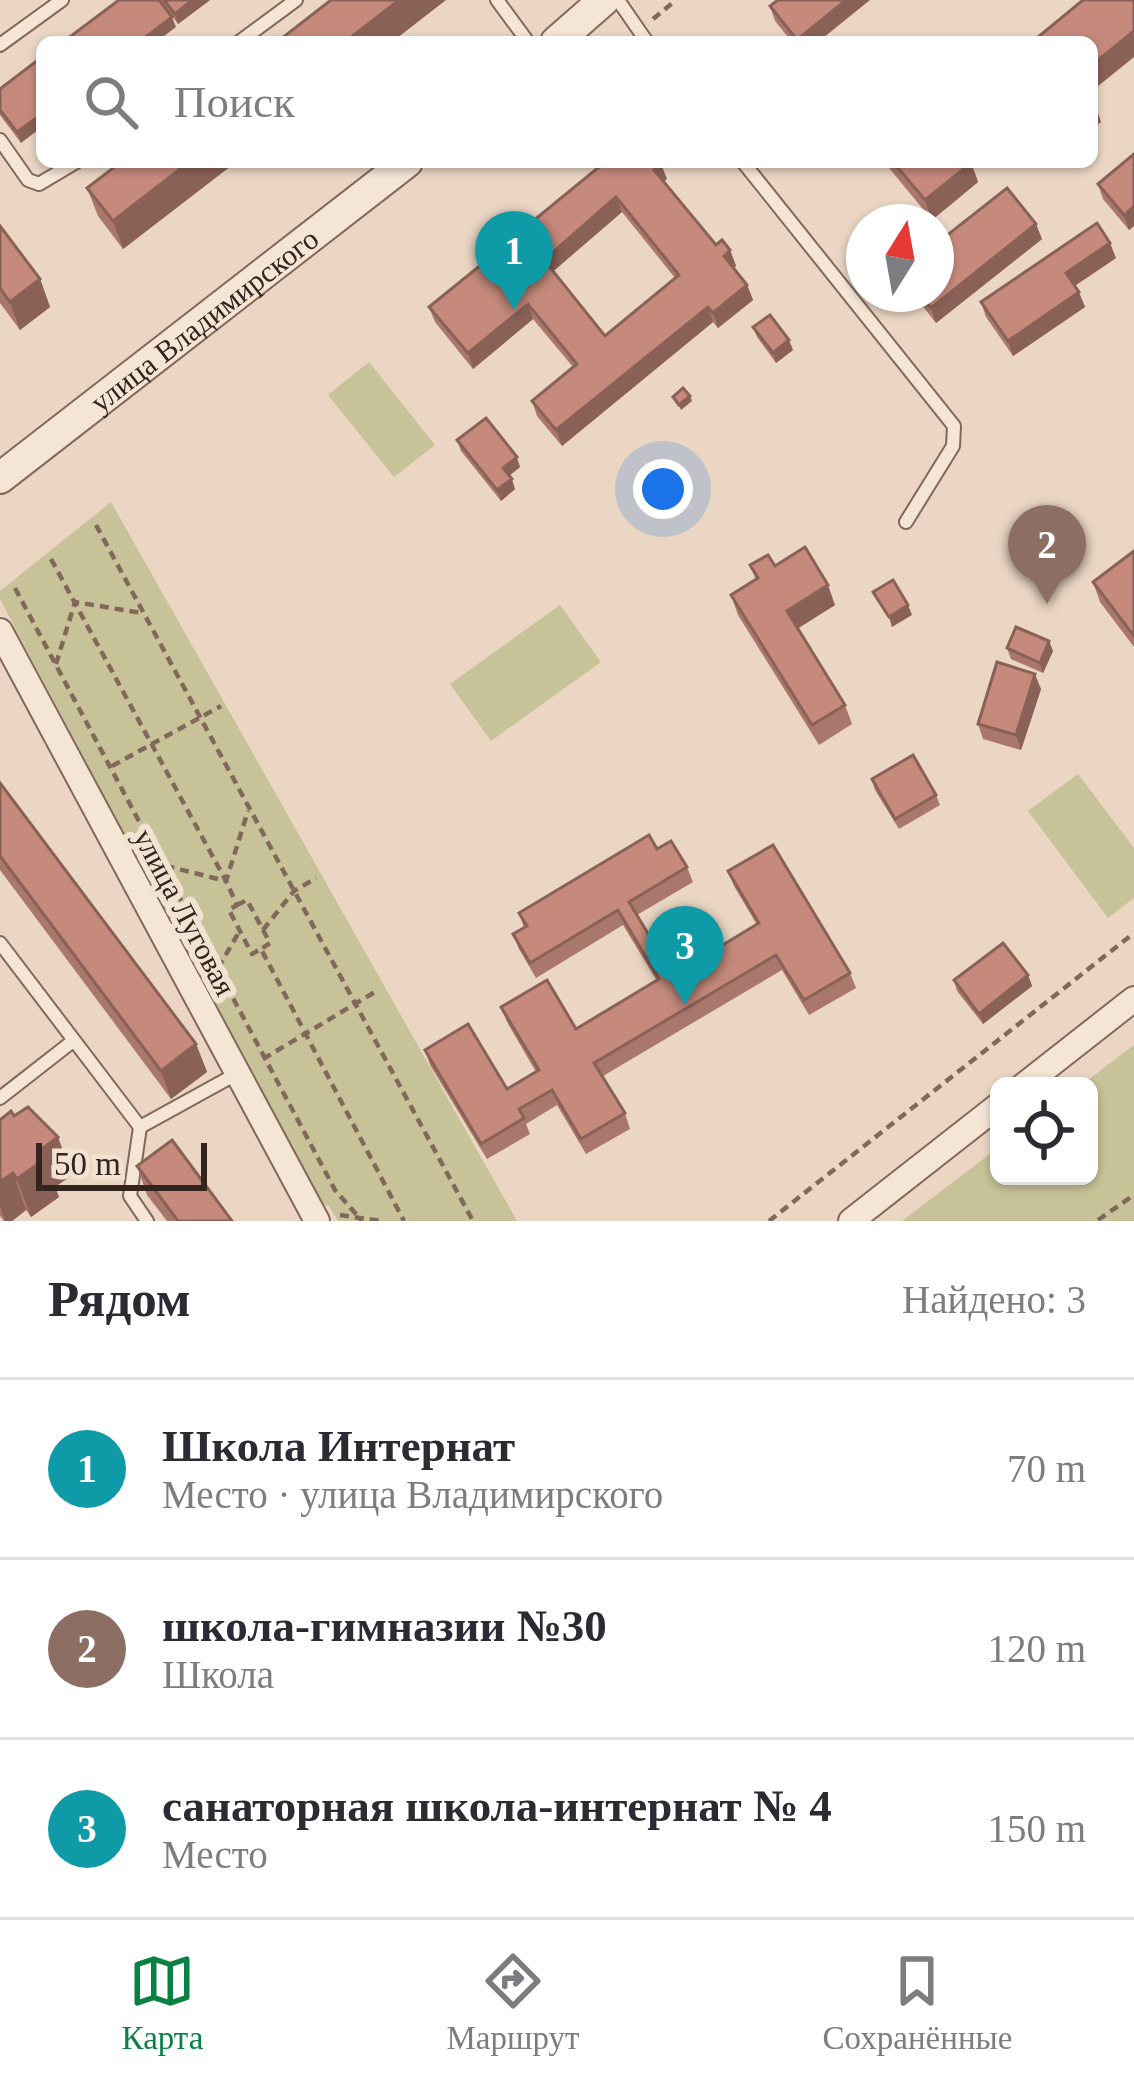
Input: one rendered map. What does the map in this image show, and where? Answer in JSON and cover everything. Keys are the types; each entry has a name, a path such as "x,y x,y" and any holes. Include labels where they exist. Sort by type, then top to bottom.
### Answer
{"street":[{"path":"563,36 604,0"},
{"name":"улица Владимирского","path":"0,478 399,168"},
{"name":"улица Луговая","path":"0,631 246,1069 314,1215"},
{"path":"1034,1077 1134,999"},
{"path":"851,1221 990,1112"}],"lane":[{"path":"0,45 62,0"},
{"path":"247,36 296,0"},
{"path":"497,0 524,36"},
{"path":"618,0 642,36"},
{"path":"0,140 28,180 39,184 66,168"},
{"path":"748,168 955,426 953,446 906,521"},
{"path":"0,943 140,1127 130,1196 147,1221"},
{"path":"0,1098 73,1041"},
{"path":"140,1127 246,1069"}],"path":[{"path":"644,36 676,0"},
{"path":"96,525 473,1221"},
{"path":"51,559 238,905"},
{"path":"16,589 335,1190 361,1219"},
{"path":"75,602 144,613"},
{"path":"56,664 75,602"},
{"path":"112,766 221,706"},
{"path":"226,881 250,808"},
{"path":"145,860 226,881"},
{"path":"263,930 294,891 316,878"},
{"path":"247,900 270,944 252,954 230,910 238,905 247,900"},
{"path":"218,968 240,931"},
{"path":"769,1221 1134,933"},
{"path":"261,949 404,1221"},
{"path":"246,1069 375,992"},
{"path":"1097,1221 1134,1195"},
{"path":"314,1215 381,1221"}],"shaded area":[{"path":"369,362 435,445 394,477 328,395"},
{"path":"111,502 517,1221 338,1221 329,1206 320,1204 0,599 0,591"},
{"path":"560,605 601,662 491,741 450,684"},
{"path":"1078,774 1134,848 1134,898 1108,918 1028,811"},
{"path":"1134,1045 1134,1221 902,1221 990,1154 990,1185 1098,1185 1098,1077 1092,1077"}],"building":[{"path":"119,0 159,0 172,17 147,36 71,36"},
{"path":"164,0 192,0 175,14"},
{"path":"331,0 399,0 353,36 285,36"},
{"path":"778,0 846,0 802,36 794,36 770,6"},
{"path":"1083,0 1134,0 1134,31 1098,60 1098,36 1039,36"},
{"path":"36,62 36,118 17,132 0,110 0,89"},
{"path":"1134,154 1134,206 1124,215 1098,184"},
{"path":"113,168 181,168 113,221 87,188"},
{"path":"598,168 656,168 716,245 722,240 730,250 724,256 747,285 713,313 708,307 556,430 532,401 577,364 528,304 468,353 429,307 503,247 488,228 502,217 516,235","holes":["616,197 679,275 605,336 544,260"]},
{"path":"898,168 965,168 925,200"},
{"path":"1007,188 1036,224 954,290 954,230"},
{"path":"1097,223 1110,243 1066,273 1079,292 1008,341 981,302"},
{"path":"0,226 40,279 10,302 0,288"},
{"path":"770,315 789,340 773,353 753,327"},
{"path":"683,388 690,396 679,405 673,397"},
{"path":"486,418 517,457 503,468 512,479 497,490 457,440"},
{"path":"805,547 828,585 787,611 845,705 812,725 731,595 758,578 750,565 768,555 775,566"},
{"path":"1134,551 1134,636 1093,582"},
{"path":"893,580 908,605 889,617 873,592"},
{"path":"1016,627 1049,641 1040,663 1007,648"},
{"path":"997,662 1035,674 1016,735 978,724"},
{"path":"913,755 936,795 895,819 872,779"},
{"path":"0,783 196,1044 161,1071 0,856"},
{"path":"649,835 657,849 671,841 687,867 629,902 673,975 759,923 728,871 773,845 850,973 804,1000 776,955 594,1063 625,1113 581,1139 552,1090 519,1109 524,1118 481,1144 425,1050 468,1024 507,1089 539,1070 501,1007 547,980 576,1029 659,979 618,910 530,963 513,934 527,926 519,913"},
{"path":"1003,943 1028,975 979,1014 954,980"},
{"path":"28,1107 58,1137 39,1151 45,1159 17,1179 13,1173 0,1182 0,1120"},
{"path":"172,1140 232,1221 178,1221 137,1166"}],"place":[{"name":"Школа Интернат","path":"514,310"},
{"name":"школа-гимназии №30","path":"1047,604"},
{"name":"санаторная школа-интернат № 4","path":"685,1005"}]}
